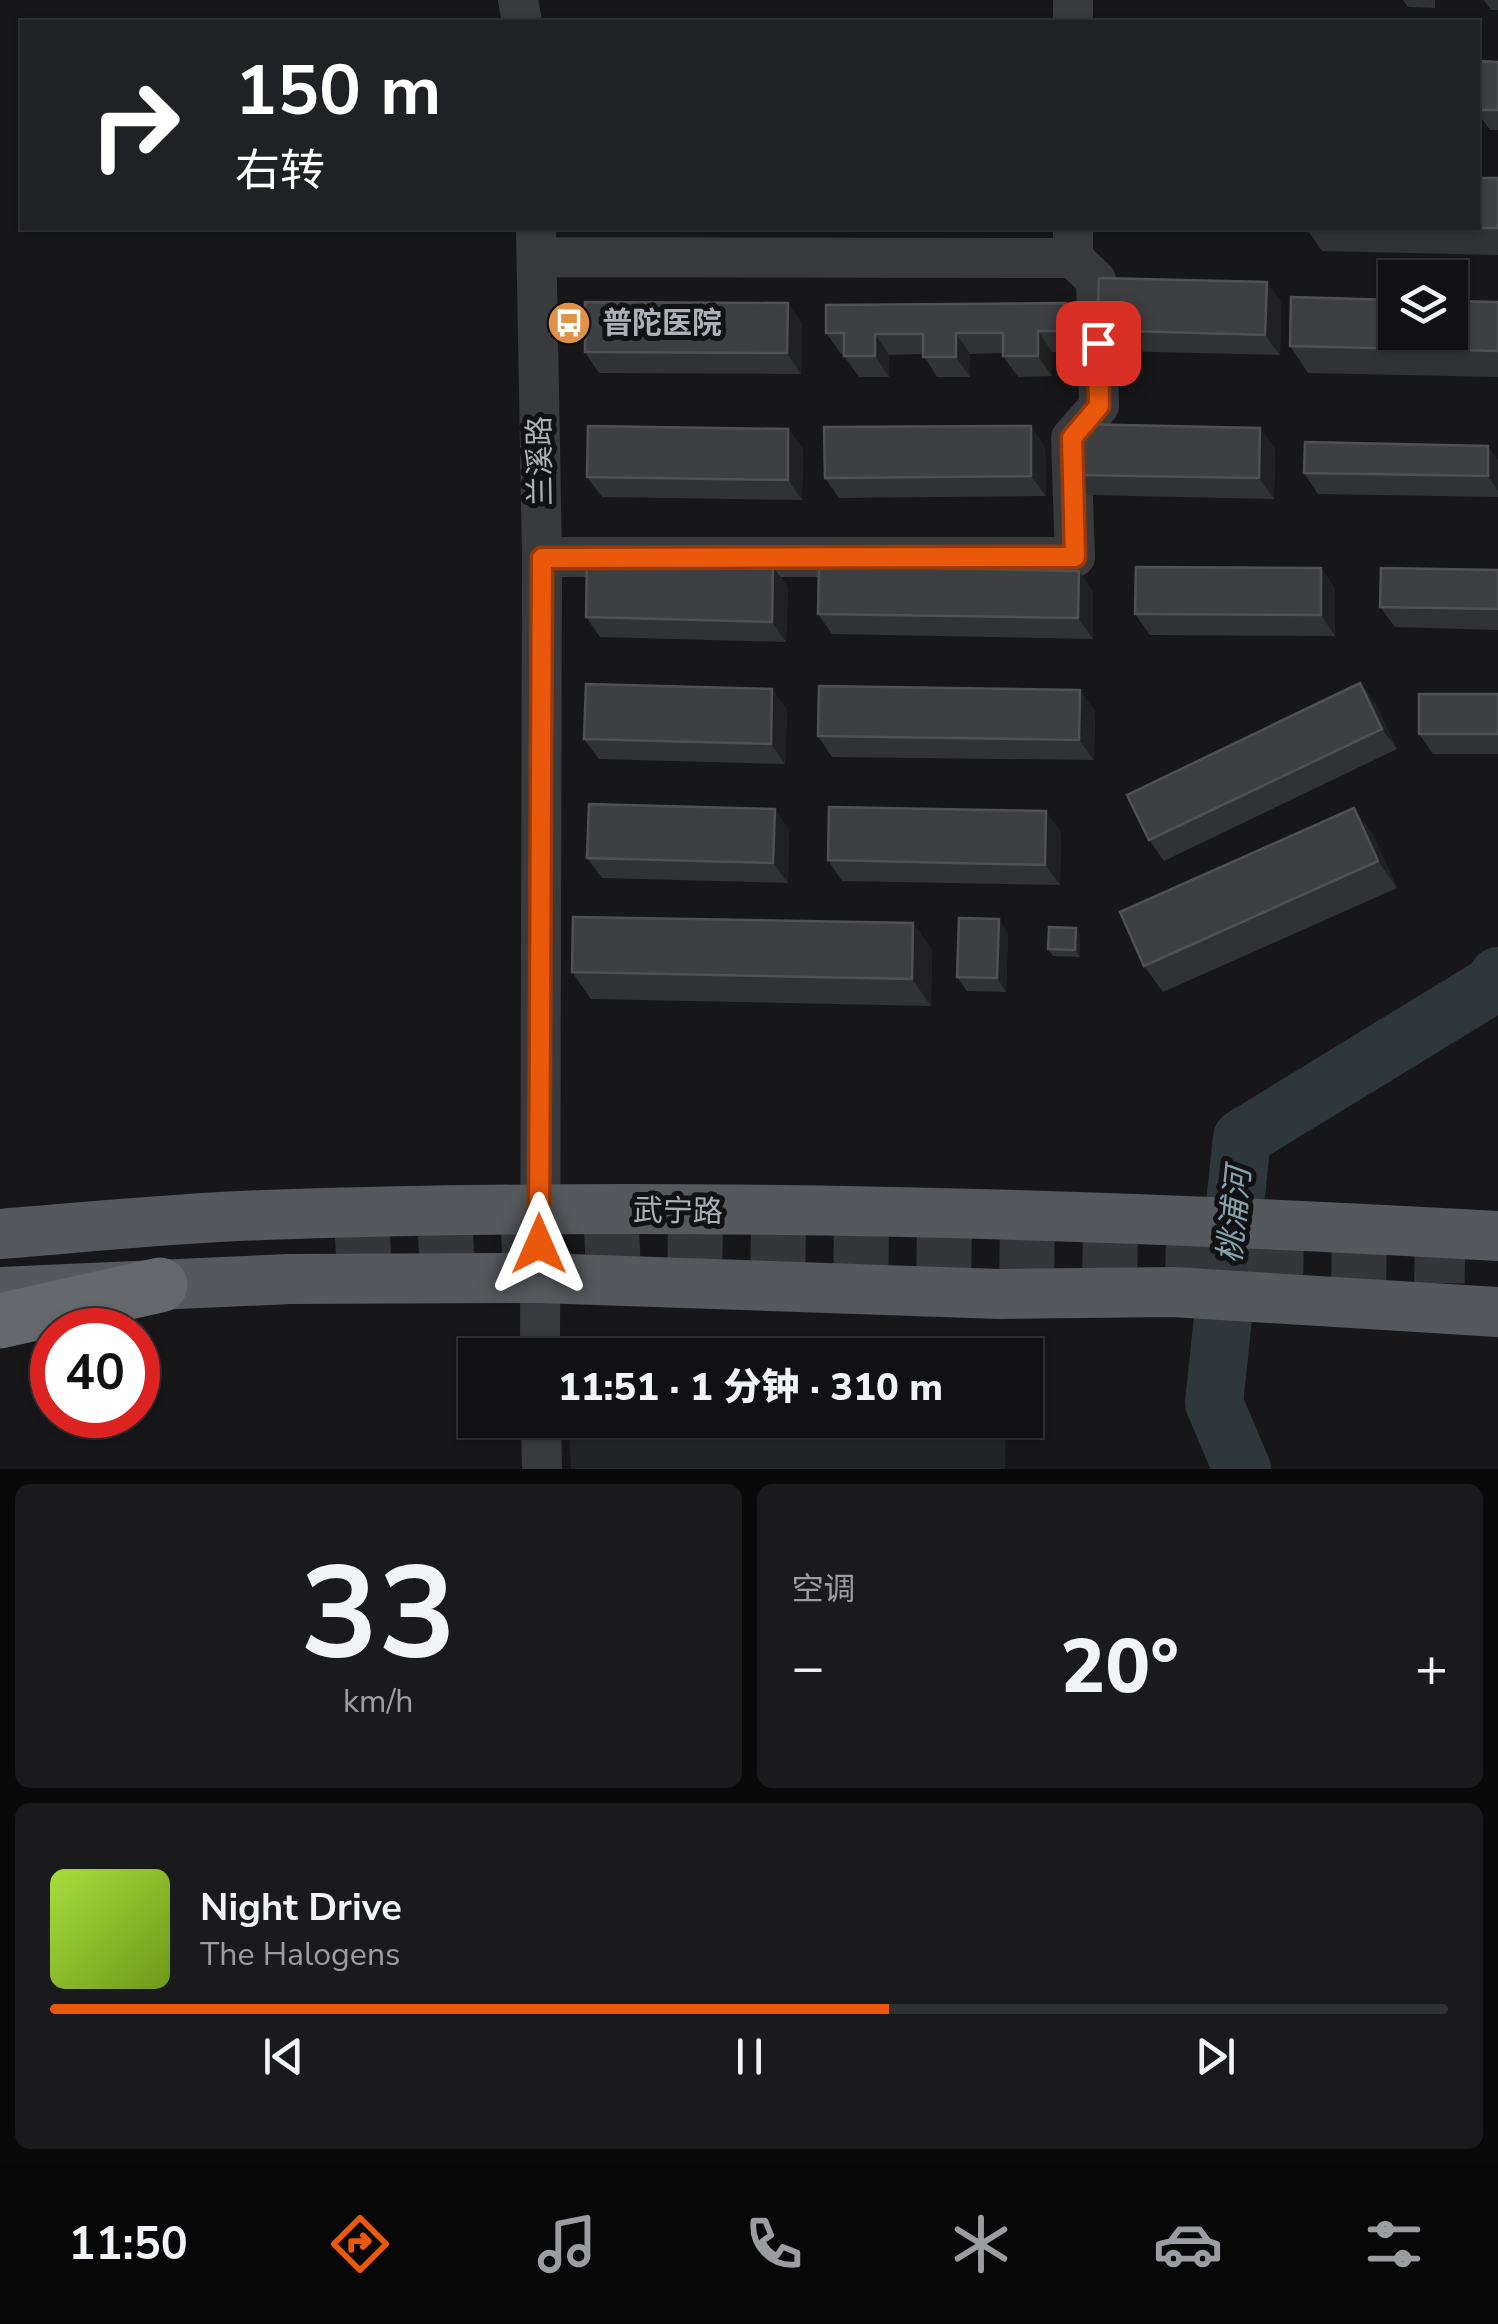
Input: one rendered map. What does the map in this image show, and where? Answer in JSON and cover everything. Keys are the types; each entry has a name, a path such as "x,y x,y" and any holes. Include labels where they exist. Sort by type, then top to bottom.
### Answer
{"highway":[{"path":"0,1321 160,1285"}],"main road":[{"name":"武宁路","path":"0,1234 260,1215 538,1209 1176,1220 1498,1236"},
{"path":"0,1292 540,1278 999,1294 1172,1292 1498,1312"}],"street":[{"path":"537,242 1073,243 1096,280 1099,406 1072,438 1075,557 542,558"},
{"name":"兰溪路","path":"537,242 542,558 540,1338"},
{"path":"541,1438 542,1469"}],"shaded area":[{"path":"570,1438 1006,1438 1005,1469 571,1469"}],"building":[{"path":"1480,61 1498,62 1498,110 1480,110"},
{"path":"1480,178 1498,178 1498,228 1480,228"},
{"path":"1099,278 1267,282 1265,335 1097,330"},
{"path":"1291,297 1378,300 1378,348 1290,346"},
{"path":"1468,301 1498,302 1498,351 1456,350 1468,350"},
{"path":"585,302 788,303 787,353 585,352"},
{"path":"1066,303 1065,331 1038,331 1038,356 1003,356 1003,333 956,333 956,357 923,357 923,334 875,334 875,356 844,356 844,333 826,333 826,305"},
{"path":"1074,424 1260,428 1259,478 1073,475"},
{"path":"588,426 788,429 788,480 587,477"},
{"path":"1031,426 1031,476 825,478 824,427"},
{"path":"1305,442 1488,446 1488,476 1304,473"},
{"path":"587,562 773,567 772,622 586,617"},
{"path":"819,566 1079,571 1078,618 818,614"},
{"path":"1136,567 1321,568 1321,615 1135,614"},
{"path":"1381,568 1498,570 1498,609 1380,607"},
{"path":"1360,683 1382,729 1149,840 1127,795"},
{"path":"586,684 772,689 771,744 584,739"},
{"path":"819,686 1080,690 1079,740 818,736"},
{"path":"1419,694 1498,694 1498,734 1419,734"},
{"path":"589,804 775,809 773,863 587,858"},
{"path":"829,807 1046,811 1045,865 828,860"},
{"path":"1354,808 1378,861 1144,966 1120,912"},
{"path":"573,917 913,923 912,979 572,972"},
{"path":"959,918 999,919 997,978 957,977"},
{"path":"1049,927 1076,928 1075,950 1048,949"}],"waterway":[{"name":"桃浦河","path":"1242,1469 1214,1403 1242,1138 1492,985 1498,976"}],"tunnel":[{"path":"336,1257 652,1243 1465,1256"}],"place":[{"name":"普陀医院","path":"569,323"}],"route":[{"path":"539,1244 542,558 1075,557 1072,438 1099,406 1098,343"}]}
